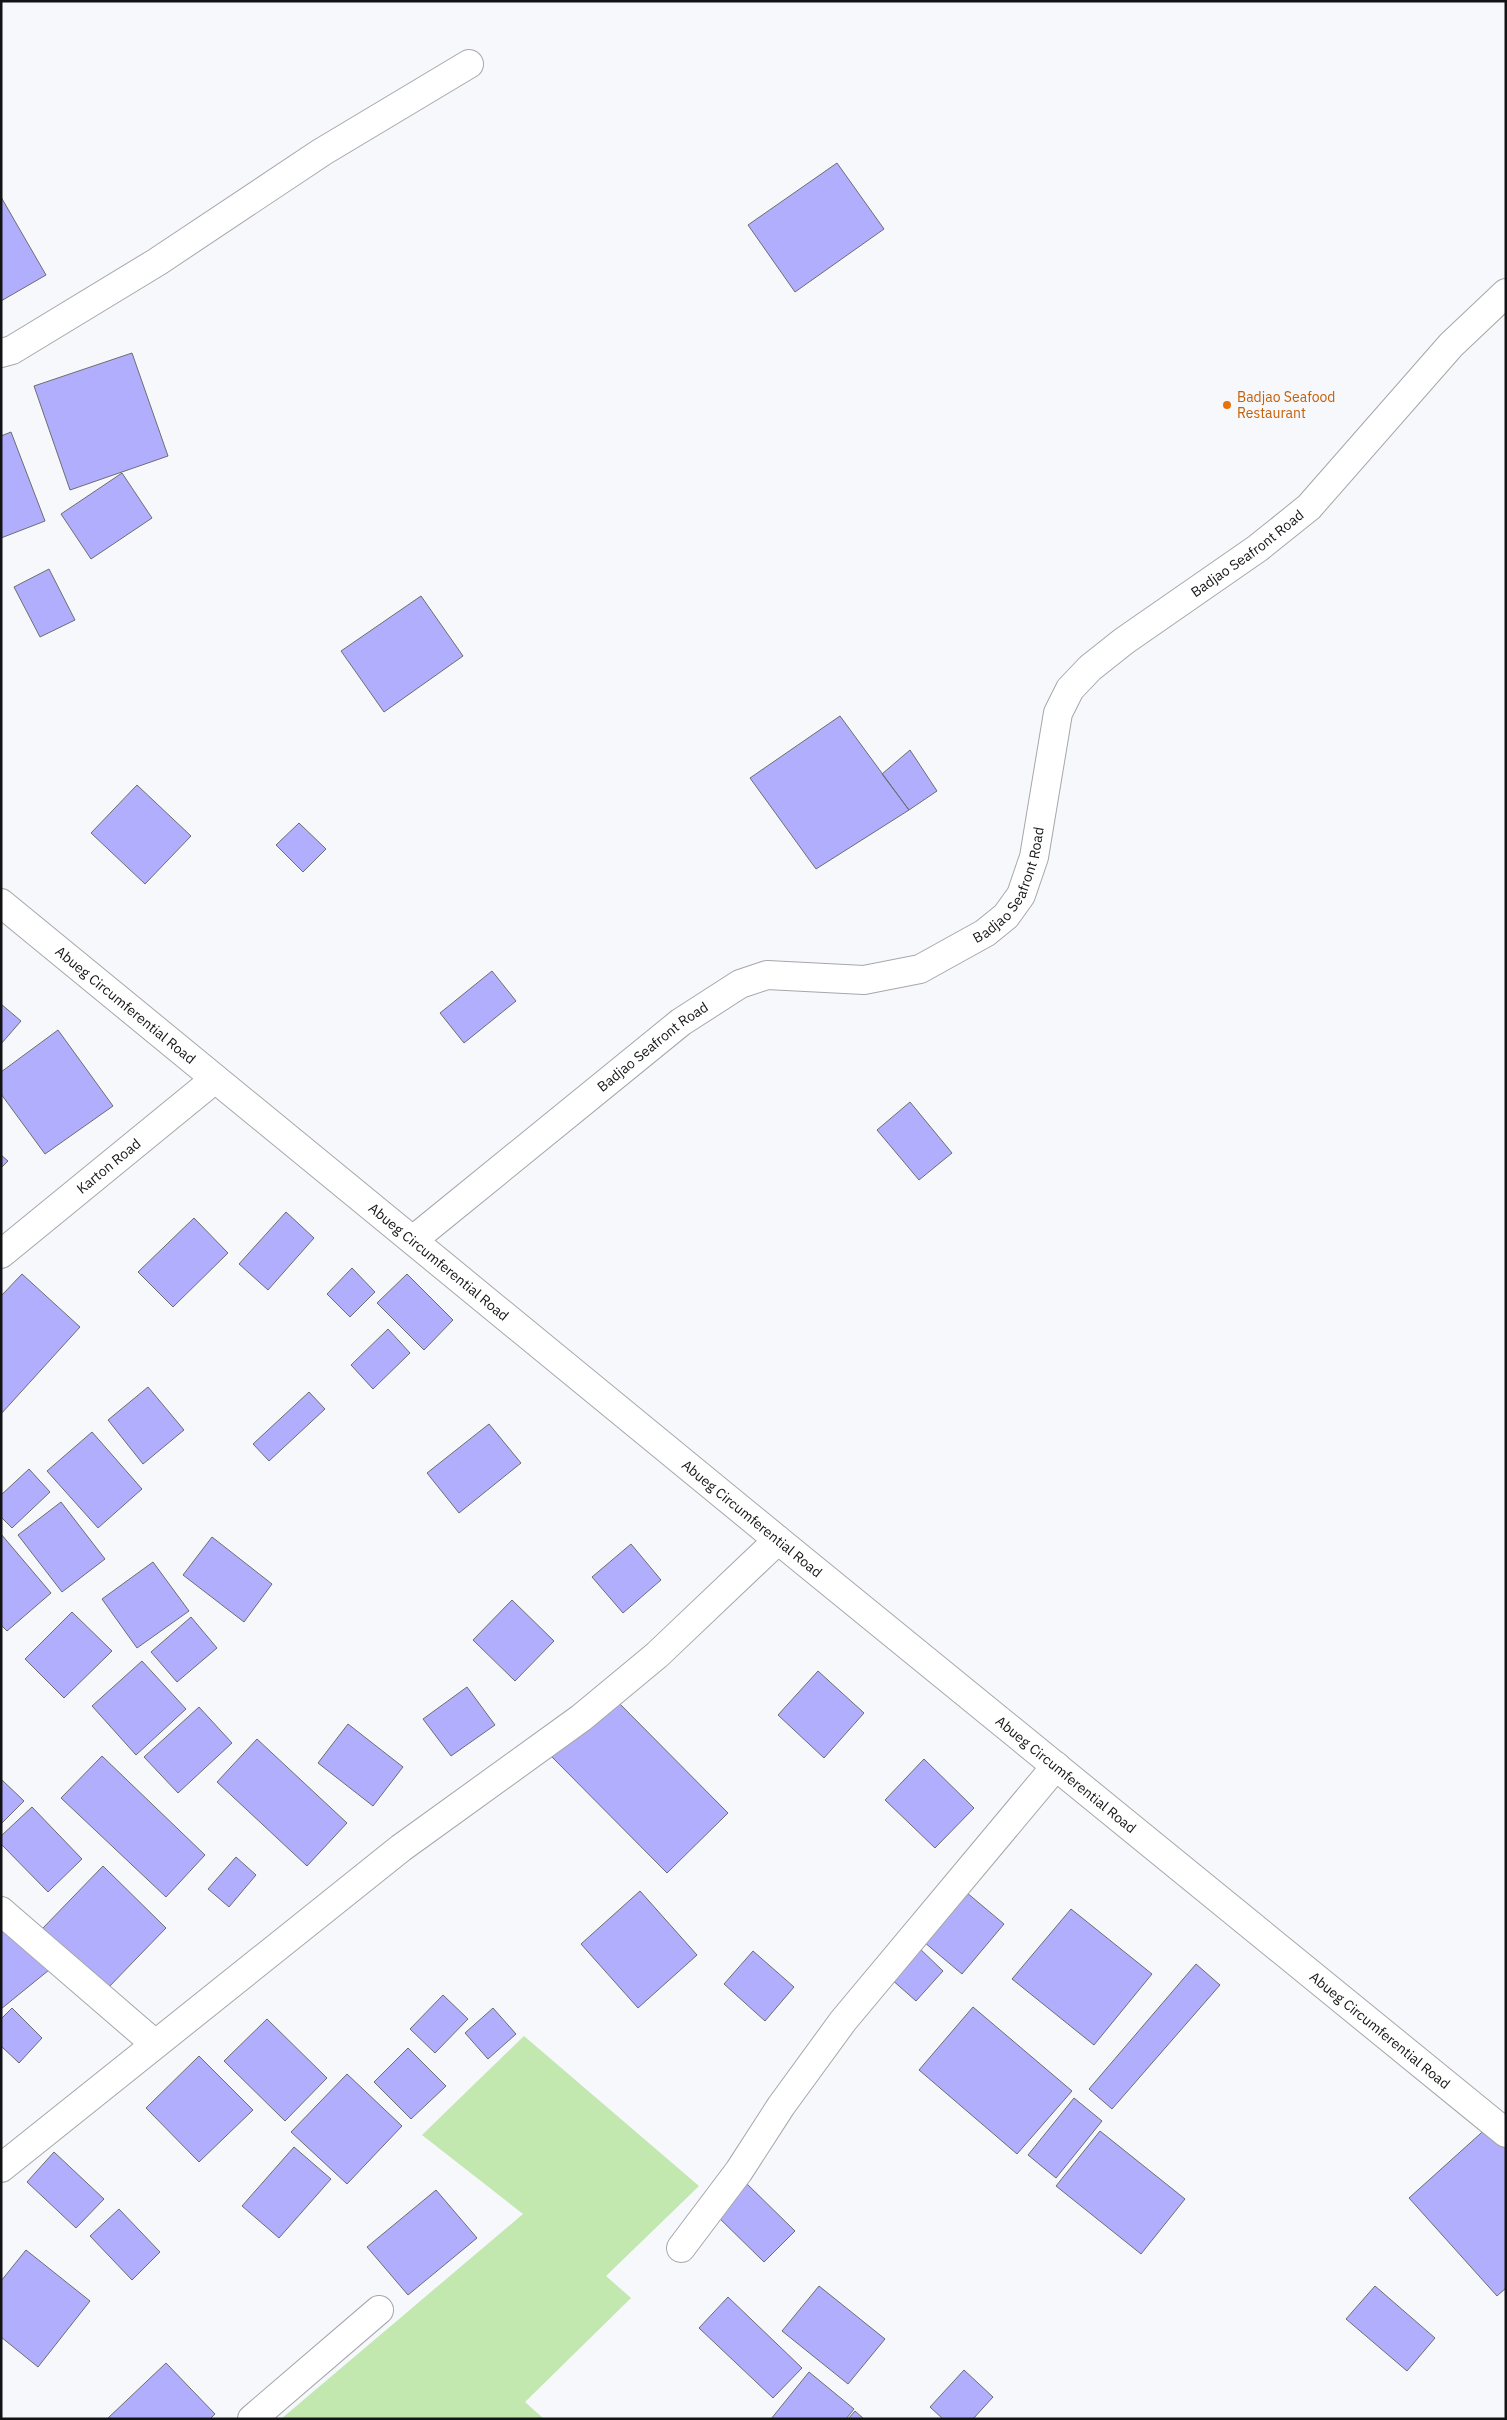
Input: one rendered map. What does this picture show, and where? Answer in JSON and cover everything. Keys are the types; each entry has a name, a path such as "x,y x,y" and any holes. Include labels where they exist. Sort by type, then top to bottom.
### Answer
{"street":[{"path":"1,353 12,350 157,262 322,152 469,64"},
{"name":"Badjao Seafront Road","path":"413,1240 681,1022 740,984 767,975 864,980 920,969 985,934 1006,916 1022,895 1034,857 1058,713 1070,689 1090,668 1124,641 1258,548 1309,507 1451,345 1506,293"},
{"name":"Abueg Circumferential Road","path":"1,903 778,1540 1506,2133"},
{"name":"Karton Road","path":"1,1254 215,1079"},
{"path":"1,2168 401,1848 581,1718 657,1655 778,1540"},
{"path":"681,2248 739,2171 781,2106 843,2021 1056,1766"},
{"path":"1,1911 155,2044"},
{"path":"252,2419 379,2310"}],"green space":[{"path":"524,2036 699,2186 606,2276 631,2298 525,2402 544,2419 281,2419 523,2214 422,2135"}],"building":[{"path":"837,163 884,229 795,292 748,225"},
{"path":"1,197 46,275 1,301"},
{"path":"132,353 168,456 70,490 34,386"},
{"path":"11,432 45,521 1,538 1,436"},
{"path":"122,473 152,518 91,559 61,514"},
{"path":"49,569 75,620 40,637 14,587"},
{"path":"421,596 463,656 384,712 341,651"},
{"path":"840,716 909,810 816,869 750,778"},
{"path":"910,750 937,791 909,810 882,774"},
{"path":"137,785 191,836 145,884 91,833"},
{"path":"299,823 326,849 303,872 276,845"},
{"path":"492,971 516,1001 464,1043 440,1013"},
{"path":"1,1004 21,1021 1,1044"},
{"path":"58,1030 113,1106 45,1154 1,1094 1,1072"},
{"path":"910,1102 952,1153 919,1180 877,1130"},
{"path":"1,1155 8,1161 1,1168"},
{"path":"286,1212 314,1238 268,1290 239,1264"},
{"path":"194,1218 228,1253 173,1307 138,1272"},
{"path":"352,1268 375,1292 350,1317 327,1294"},
{"path":"22,1274 80,1327 1,1414 1,1296"},
{"path":"407,1274 453,1320 424,1350 377,1303"},
{"path":"388,1329 410,1353 373,1389 351,1365"},
{"path":"148,1387 184,1430 143,1464 108,1420"},
{"path":"309,1392 325,1409 269,1461 253,1444"},
{"path":"489,1424 521,1463 459,1513 427,1473"},
{"path":"92,1432 142,1489 98,1528 47,1471"},
{"path":"29,1469 50,1492 12,1528 1,1517 1,1495"},
{"path":"61,1502 105,1559 62,1592 18,1535"},
{"path":"1,1534 51,1593 7,1631 1,1625"},
{"path":"212,1537 272,1584 244,1622 183,1575"},
{"path":"631,1544 661,1580 623,1613 592,1577"},
{"path":"153,1562 189,1611 137,1648 102,1599"},
{"path":"512,1600 554,1641 515,1681 473,1640"},
{"path":"72,1612 112,1651 64,1698 25,1659"},
{"path":"191,1617 217,1648 177,1682 151,1652"},
{"path":"142,1661 186,1709 136,1755 92,1706"},
{"path":"818,1671 864,1713 824,1758 778,1715"},
{"path":"467,1687 495,1725 451,1756 423,1719"},
{"path":"613,1697 728,1813 667,1873 552,1757"},
{"path":"199,1707 232,1743 178,1793 144,1757"},
{"path":"348,1724 403,1767 373,1806 318,1763"},
{"path":"257,1739 347,1823 307,1866 217,1782"},
{"path":"102,1756 205,1855 166,1897 61,1798"},
{"path":"924,1759 974,1808 935,1848 885,1800"},
{"path":"1,1779 24,1801 1,1824"},
{"path":"32,1807 82,1859 48,1892 1,1844 1,1836"},
{"path":"236,1857 256,1875 229,1907 208,1889"},
{"path":"103,1866 166,1928 106,1990 42,1929"},
{"path":"960,1887 1004,1924 962,1974 918,1937"},
{"path":"640,1891 697,1955 638,2008 581,1944"},
{"path":"1071,1909 1152,1974 1094,2045 1012,1979"},
{"path":"12,1924 49,1970 1,2009 1,1932"},
{"path":"918,1947 943,1971 916,2001 890,1978"},
{"path":"753,1951 794,1987 765,2021 724,1984"},
{"path":"1196,1964 1220,1985 1112,2109 1089,2089"},
{"path":"443,1995 468,2019 435,2053 410,2029"},
{"path":"973,2007 1072,2091 1017,2154 919,2070"},
{"path":"12,2008 42,2038 19,2063 1,2046 1,2019"},
{"path":"493,2008 516,2034 488,2059 465,2033"},
{"path":"267,2019 327,2078 285,2121 224,2061"},
{"path":"408,2048 446,2086 411,2119 374,2082"},
{"path":"199,2056 253,2110 199,2162 146,2108"},
{"path":"347,2074 402,2126 347,2184 291,2132"},
{"path":"1074,2098 1102,2121 1056,2178 1028,2155"},
{"path":"1490,2125 1506,2143 1506,2288 1497,2296 1409,2198"},
{"path":"1100,2131 1185,2199 1141,2254 1056,2186"},
{"path":"294,2147 331,2179 279,2238 242,2206"},
{"path":"54,2152 104,2199 76,2228 27,2182"},
{"path":"745,2182 795,2231 764,2262 714,2213"},
{"path":"436,2190 477,2238 408,2295 367,2247"},
{"path":"119,2209 160,2252 132,2280 90,2236"},
{"path":"26,2250 90,2301 38,2367 1,2337 1,2281"},
{"path":"819,2286 885,2339 848,2384 782,2331"},
{"path":"1375,2286 1435,2338 1407,2371 1346,2319"},
{"path":"728,2297 802,2368 773,2398 699,2328"},
{"path":"166,2363 215,2414 210,2419 107,2419"},
{"path":"964,2370 993,2397 973,2419 943,2419 930,2407"},
{"path":"809,2372 854,2409 846,2419 771,2419"},
{"path":"855,2411 864,2419 848,2419"}],"place":[{"name":"Badjao Seafood Restaurant","path":"1227,405"}]}
